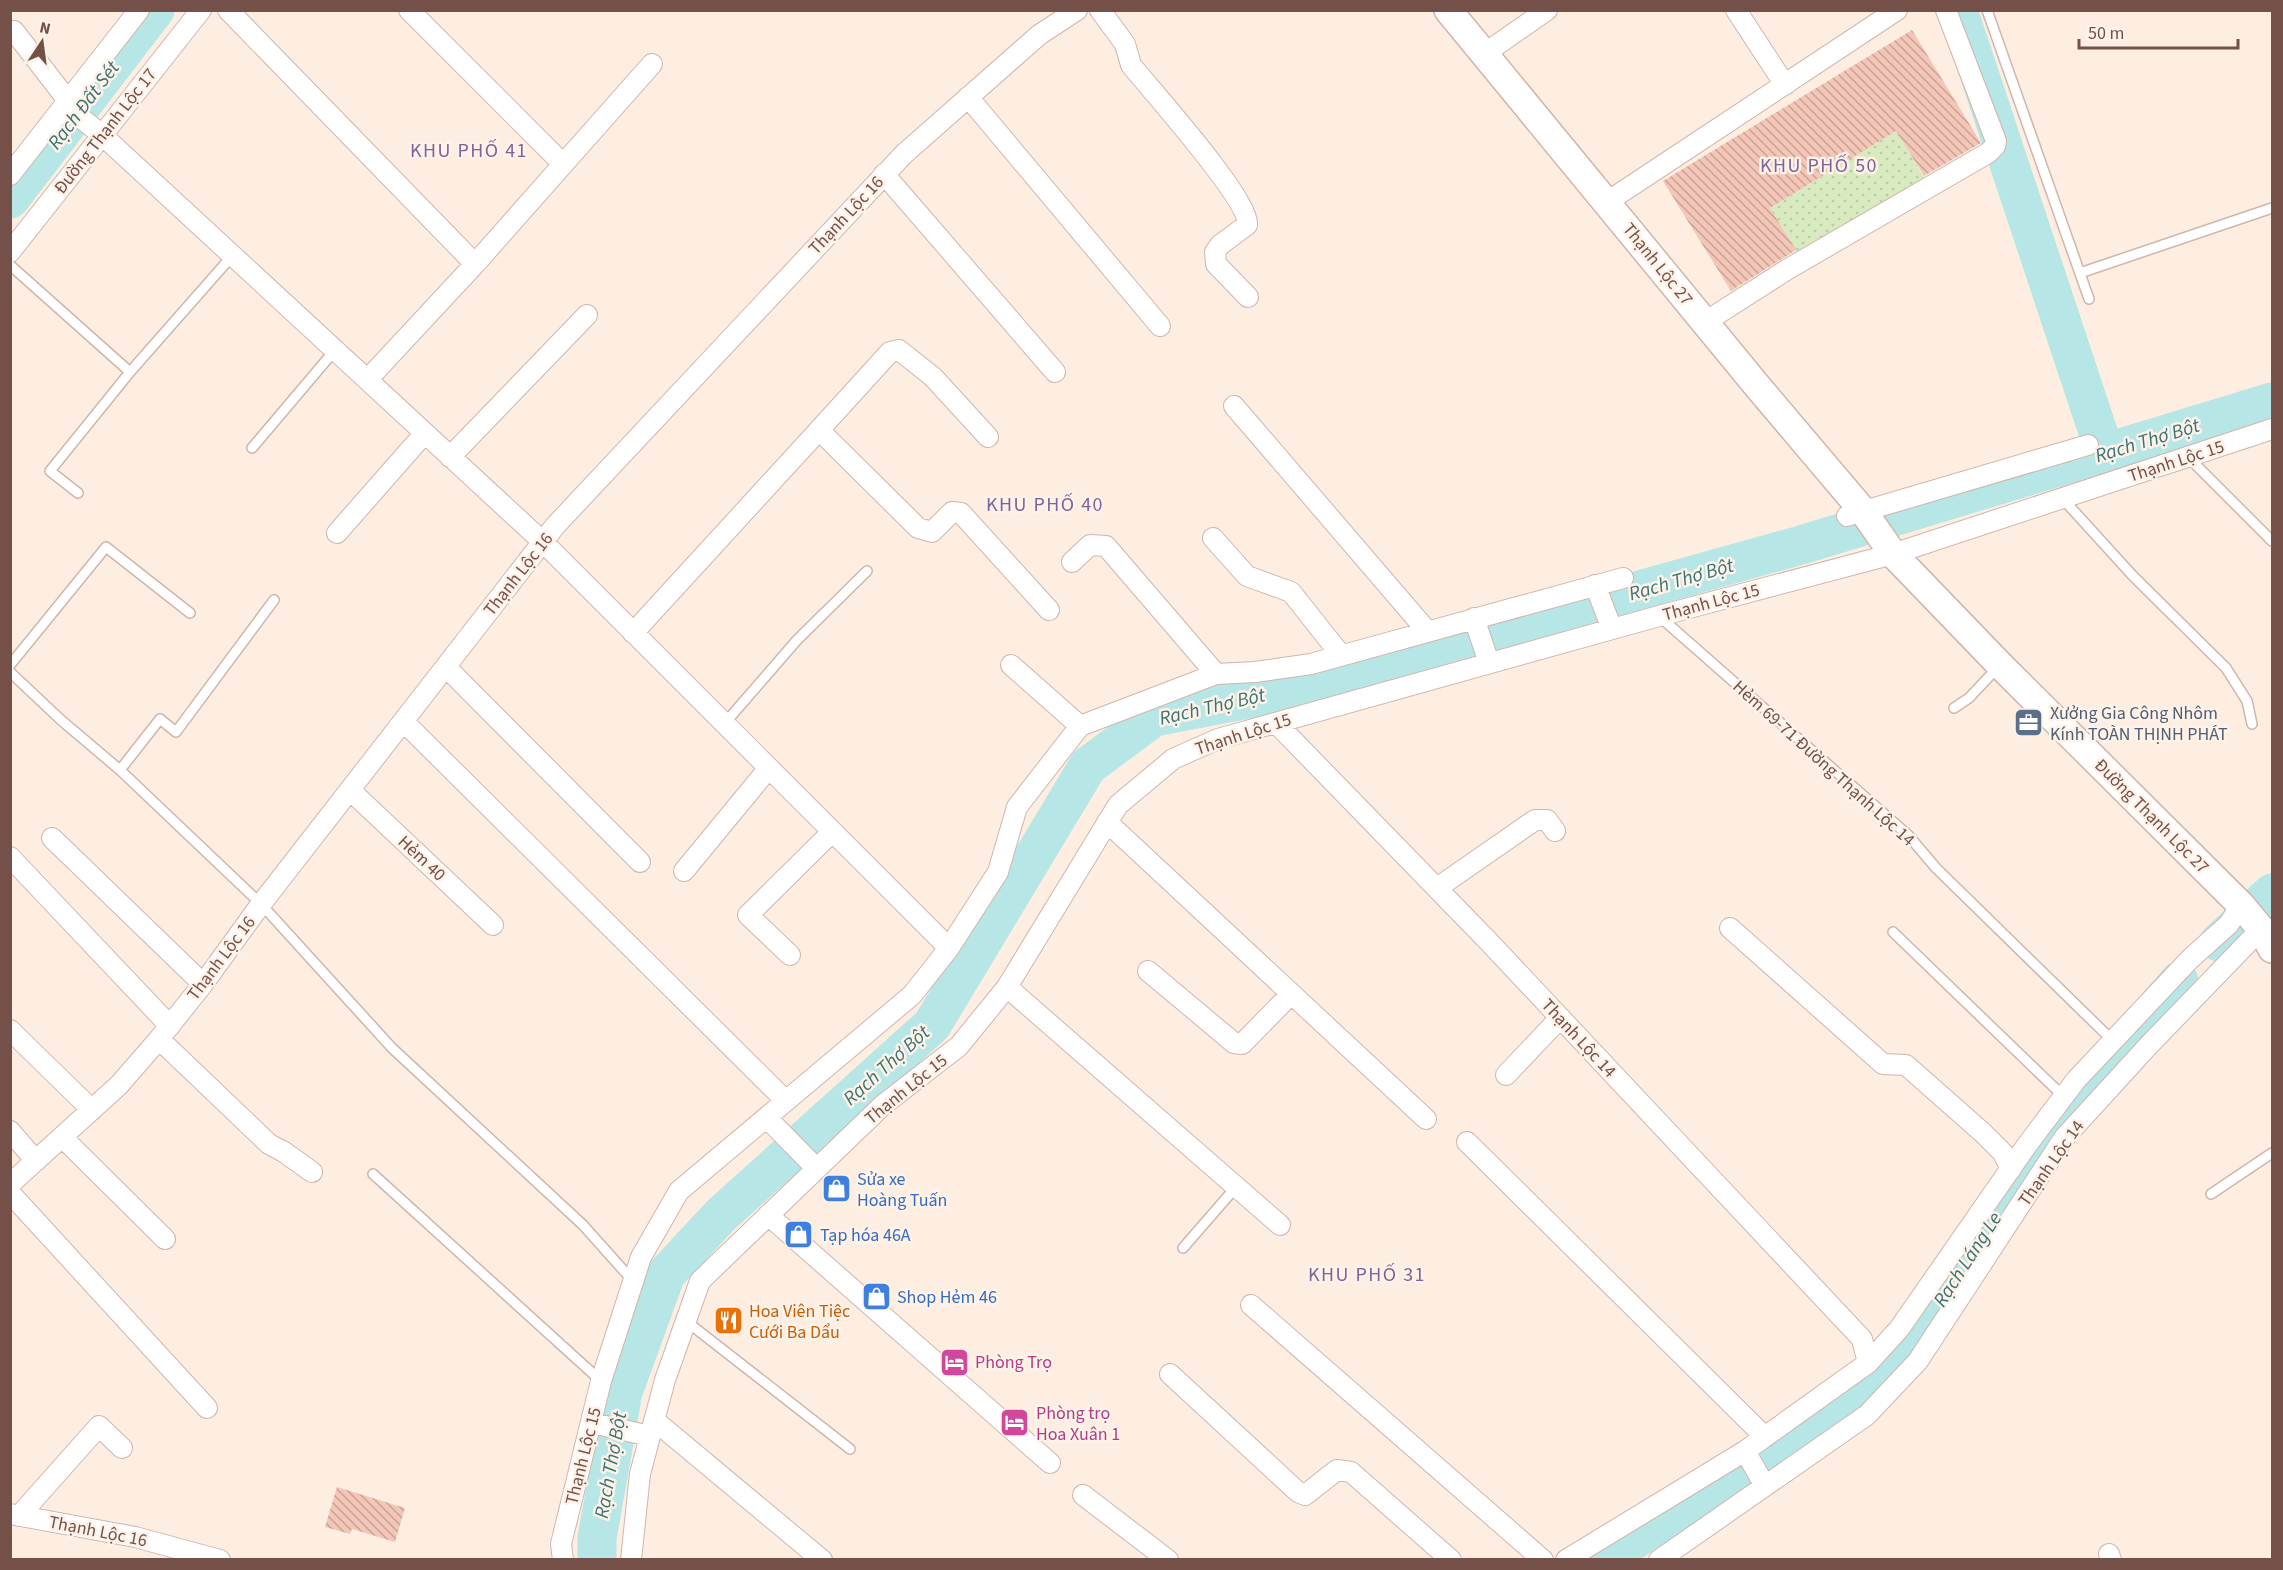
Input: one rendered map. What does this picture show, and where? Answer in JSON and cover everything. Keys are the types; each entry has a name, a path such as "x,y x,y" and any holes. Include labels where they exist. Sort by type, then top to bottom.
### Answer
{"street":[{"name":"Đường Thạnh Lộc 17","path":"10,252 99,132 201,10"},
{"path":"228,10 475,264"},
{"path":"409,10 563,165"},
{"name":"Thạnh Lộc 16","path":"10,1184 119,1085 164,1032 555,526 884,174 1039,35 1077,10"},
{"path":"1100,10 1125,44 1131,65 1221,175 1243,208 1248,220 1247,225 1220,245 1215,252 1216,264 1248,297"},
{"name":"Thạnh Lộc 27","path":"1448,10 1888,548"},
{"path":"1484,54 1547,10"},
{"path":"1736,10 1785,85"},
{"path":"1705,322 1788,269 1978,159 1995,146 1996,141 1946,10"},
{"path":"10,175 67,104 134,13"},
{"path":"1607,202 1785,85 1886,14"},
{"path":"14,31 67,104 543,542 949,948"},
{"path":"368,379 475,264 652,64"},
{"path":"968,97 1160,326"},
{"path":"884,174 1055,372"},
{"path":"450,457 587,315"},
{"path":"633,633 890,352 899,350 933,377 988,437"},
{"path":"1234,406 1428,632"},
{"name":"Thạnh Lộc 15","path":"631,1560 640,1474 664,1380 700,1281 883,1105 959,1046 1007,987 1118,805 1173,759 1218,739 1659,616 2062,498 2272,429"},
{"path":"819,430 918,528 932,532 952,513 961,513 1049,610"},
{"path":"337,533 424,434"},
{"path":"1859,515 2088,445"},
{"path":"1214,538 1247,576 1292,592 1341,655"},
{"path":"1071,562 1090,545 1106,546 1216,674"},
{"name":"Đường Thạnh Lộc 27","path":"1888,548 2000,665 2257,923"},
{"path":"1011,665 1080,726 1216,674 1255,672 1311,664 1623,578"},
{"path":"1595,585 1612,629"},
{"path":"1474,618 1489,663"},
{"path":"446,667 640,862"},
{"path":"404,722 786,1101"},
{"name":"Thạnh Lộc 14","path":"1276,723 1437,888 1862,1339 1868,1363"},
{"name":"Thạnh Lộc 15","path":"562,1560 561,1544 601,1381 641,1257 680,1191 912,994 949,948 998,872 1017,807 1080,726"},
{"path":"684,871 768,769"},
{"name":"Hẻm 40","path":"351,791 493,925"},
{"path":"1437,888 1535,820 1547,820 1555,831"},
{"path":"1107,822 1426,1119"},
{"path":"790,955 748,915 832,832"},
{"path":"52,838 203,984"},
{"path":"10,856 164,1032 269,1144 312,1172"},
{"name":"Thạnh Lộc 14","path":"1566,1560 1744,1451 1868,1363 1899,1329 2076,1080 2190,959 2229,924 2257,923"},
{"name":"Thạnh Lộc 14","path":"1659,1560 1867,1415 1918,1361 2064,1138 2257,923"},
{"path":"1730,928 1883,1064 1906,1065 1983,1132 2003,1153 2011,1169"},
{"path":"1148,970 1234,1043 1242,1044 1292,994"},
{"path":"1007,987 1280,1226"},
{"path":"1506,1075 1560,1018"},
{"path":"10,1030 92,1110"},
{"path":"767,1118 816,1168"},
{"path":"10,1131 36,1161"},
{"path":"62,1137 165,1239"},
{"path":"1467,1142 1765,1437"},
{"path":"10,1193 207,1408"},
{"path":"768,1215 1050,1463"},
{"path":"1251,1305 1543,1560"},
{"path":"1170,1374 1298,1492 1305,1496 1337,1470 1351,1472 1451,1560"},
{"path":"592,1423 652,1428 822,1560"},
{"path":"15,1515 99,1426 122,1448"},
{"path":"1744,1451 1765,1486"},
{"path":"1083,1494 1168,1560"},
{"name":"Thạnh Lộc 16","path":"15,1515 135,1537 220,1560"}],"lane":[{"path":"1987,10 2089,299"},
{"path":"2080,273 2272,208"},
{"path":"78,493 50,471 130,372 232,256"},
{"path":"10,265 130,372"},
{"path":"252,448 335,350"},
{"path":"2188,457 2272,541"},
{"path":"2062,498 2133,576 2226,668 2247,701 2252,724"},
{"path":"10,665 106,547 190,613"},
{"path":"725,723 797,640 867,571"},
{"path":"120,770 160,719 176,732 274,600"},
{"name":"Hẻm 69-71 Đường Thạnh Lộc 14","path":"1659,616 1908,835 1936,868 2113,1041"},
{"path":"1954,708 1969,698 2000,665"},
{"path":"10,672 61,720 120,770 261,904 392,1048 584,1225 633,1281"},
{"path":"1893,932 2063,1096"},
{"path":"2211,1194 2272,1153"},
{"path":"373,1174 601,1381"},
{"path":"1183,1248 1236,1187"},
{"path":"686,1321 850,1449"}],"green space":[{"path":"1896,131 1925,179 1799,255 1770,208"}],"building":[{"path":"1912,30 1981,143 1924,176 1896,131 1770,208 1796,250 1731,291 1663,181"},
{"path":"337,1487 405,1508 395,1542 352,1529 350,1534 325,1527"}],"waterway":[{"name":"Rạch Đất Sét","path":"10,199 155,10"},
{"path":"1958,10 2105,453"},
{"name":"Rạch Thợ Bột","path":"597,1560 597,1538 623,1392 666,1274 721,1215 932,1025 1088,766 1154,717 1253,698 1801,545 2272,402"},
{"name":"Rạch Láng Le","path":"2219,942 2272,893"},
{"name":"Rạch Láng Le","path":"1603,1560 1862,1393 1918,1334 2056,1124 2179,981"}],"place":[{"name":"Xưởng Gia Công Nhôm Kính TOÀN THỊNH PHÁT","path":"2029,723"},
{"name":"Sửa xe Hoàng Tuấn","path":"836,1189"},
{"name":"Tạp hóa 46A","path":"799,1235"},
{"name":"Shop Hẻm 46","path":"876,1297"},
{"name":"Hoa Viên Tiệc Cưới Ba Dẩu","path":"728,1321"},
{"name":"Phòng Trọ","path":"954,1362"},
{"name":"Phòng trọ Hoa Xuân 1","path":"1015,1423"}],"district":[{"name":"KHU PHỐ 41","path":"469,150"},
{"name":"KHU PHỐ 50","path":"1819,165"},
{"name":"KHU PHỐ 40","path":"1045,504"},
{"name":"KHU PHỐ 31","path":"1367,1274"}]}
